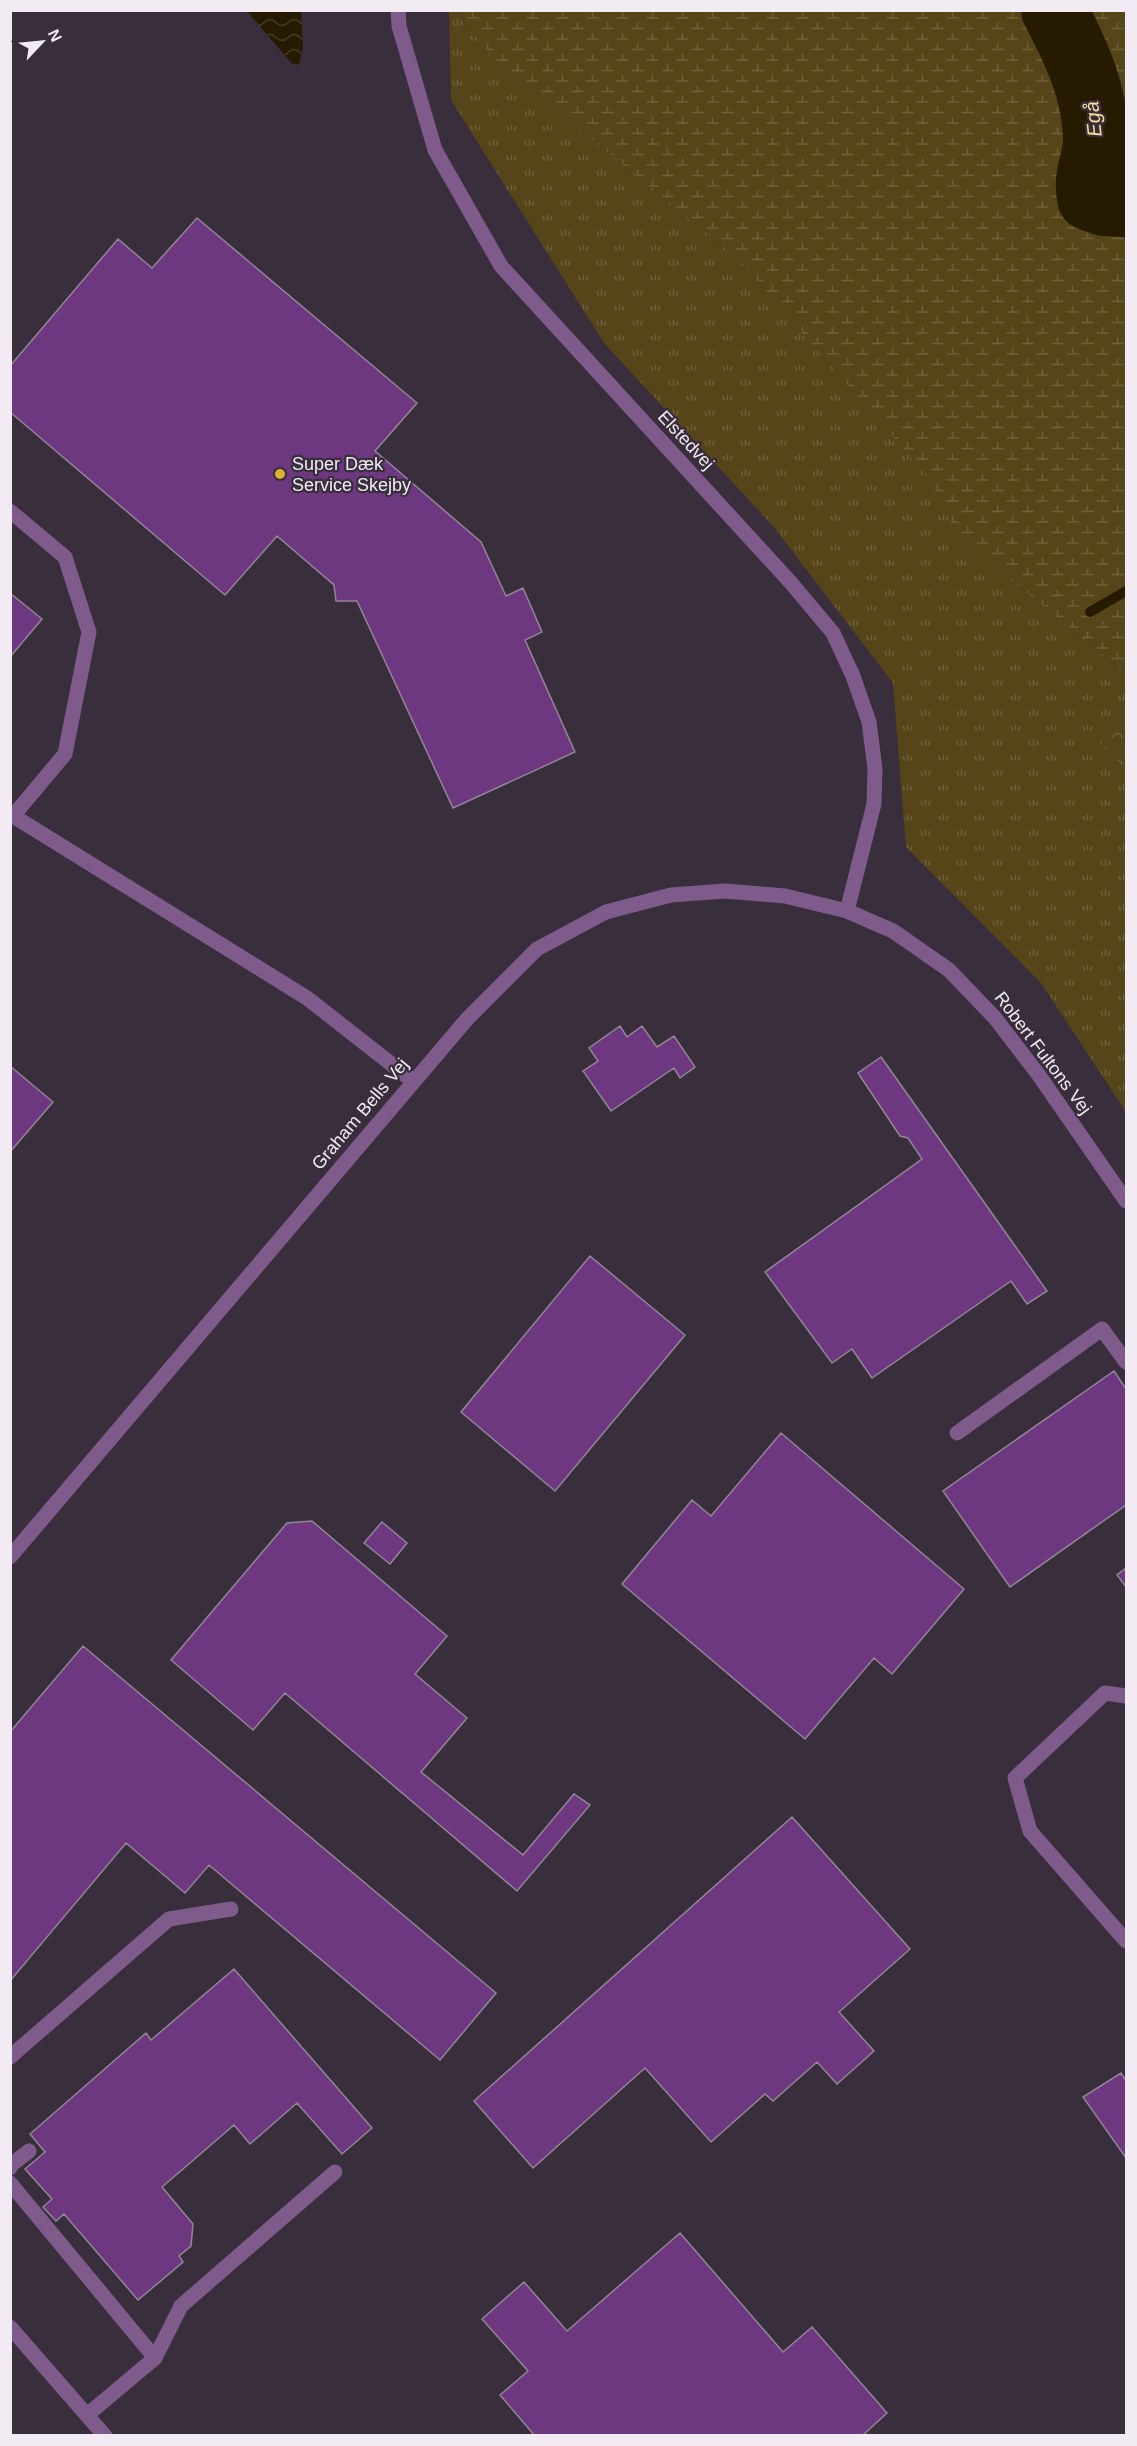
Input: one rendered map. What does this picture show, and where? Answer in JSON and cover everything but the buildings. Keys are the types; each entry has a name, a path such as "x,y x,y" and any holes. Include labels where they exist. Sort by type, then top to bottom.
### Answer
{"street":[{"name":"Elstedvej","path":"398,10 399,26 435,150 501,266 792,584 833,633 853,676 869,722 875,769 874,804 848,911"},
{"path":"10,511 65,557 89,632 65,754 12,815 307,998 413,1081"},
{"name":"Graham Bells Vej","path":"10,1557 413,1081 468,1018 537,949 606,912 670,895 725,891 785,896 848,911"},
{"name":"Robert Fultons Vej","path":"848,911 893,931 949,970 995,1018 1038,1074 1126,1201"},
{"path":"957,1433 1102,1329 1126,1362"},
{"path":"1126,1696 1105,1693 1015,1778 1030,1831 1126,1941"},
{"path":"10,2057 168,1918 231,1909"},
{"path":"10,2168 29,2151"},
{"path":"87,2415 155,2358 181,2306 335,2172"},
{"path":"10,2182 155,2358"},
{"path":"10,2327 105,2436"}],"green space":[{"path":"449,11 456,11 495,60 735,256 930,478 959,538 1126,673 1126,708 1102,744 1126,769 1126,1112 1041,983 906,847 893,683 773,526 604,343 451,100"},
{"path":"456,11 1126,11 1126,673 959,538 929,478 735,256 495,60"},
{"path":"1126,708 1126,769 1101,744"}],"water":[{"path":"247,11 301,11 303,47 299,65 293,65"}],"waterway":[{"name":"Egå","path":"1054,10 1077,56 1092,104 1096,146 1089,181 1090,198 1104,203 1126,204"},
{"path":"1090,612 1126,591"}],"place":[{"name":"Super Dæk Service Skejby","path":"280,474"}]}
